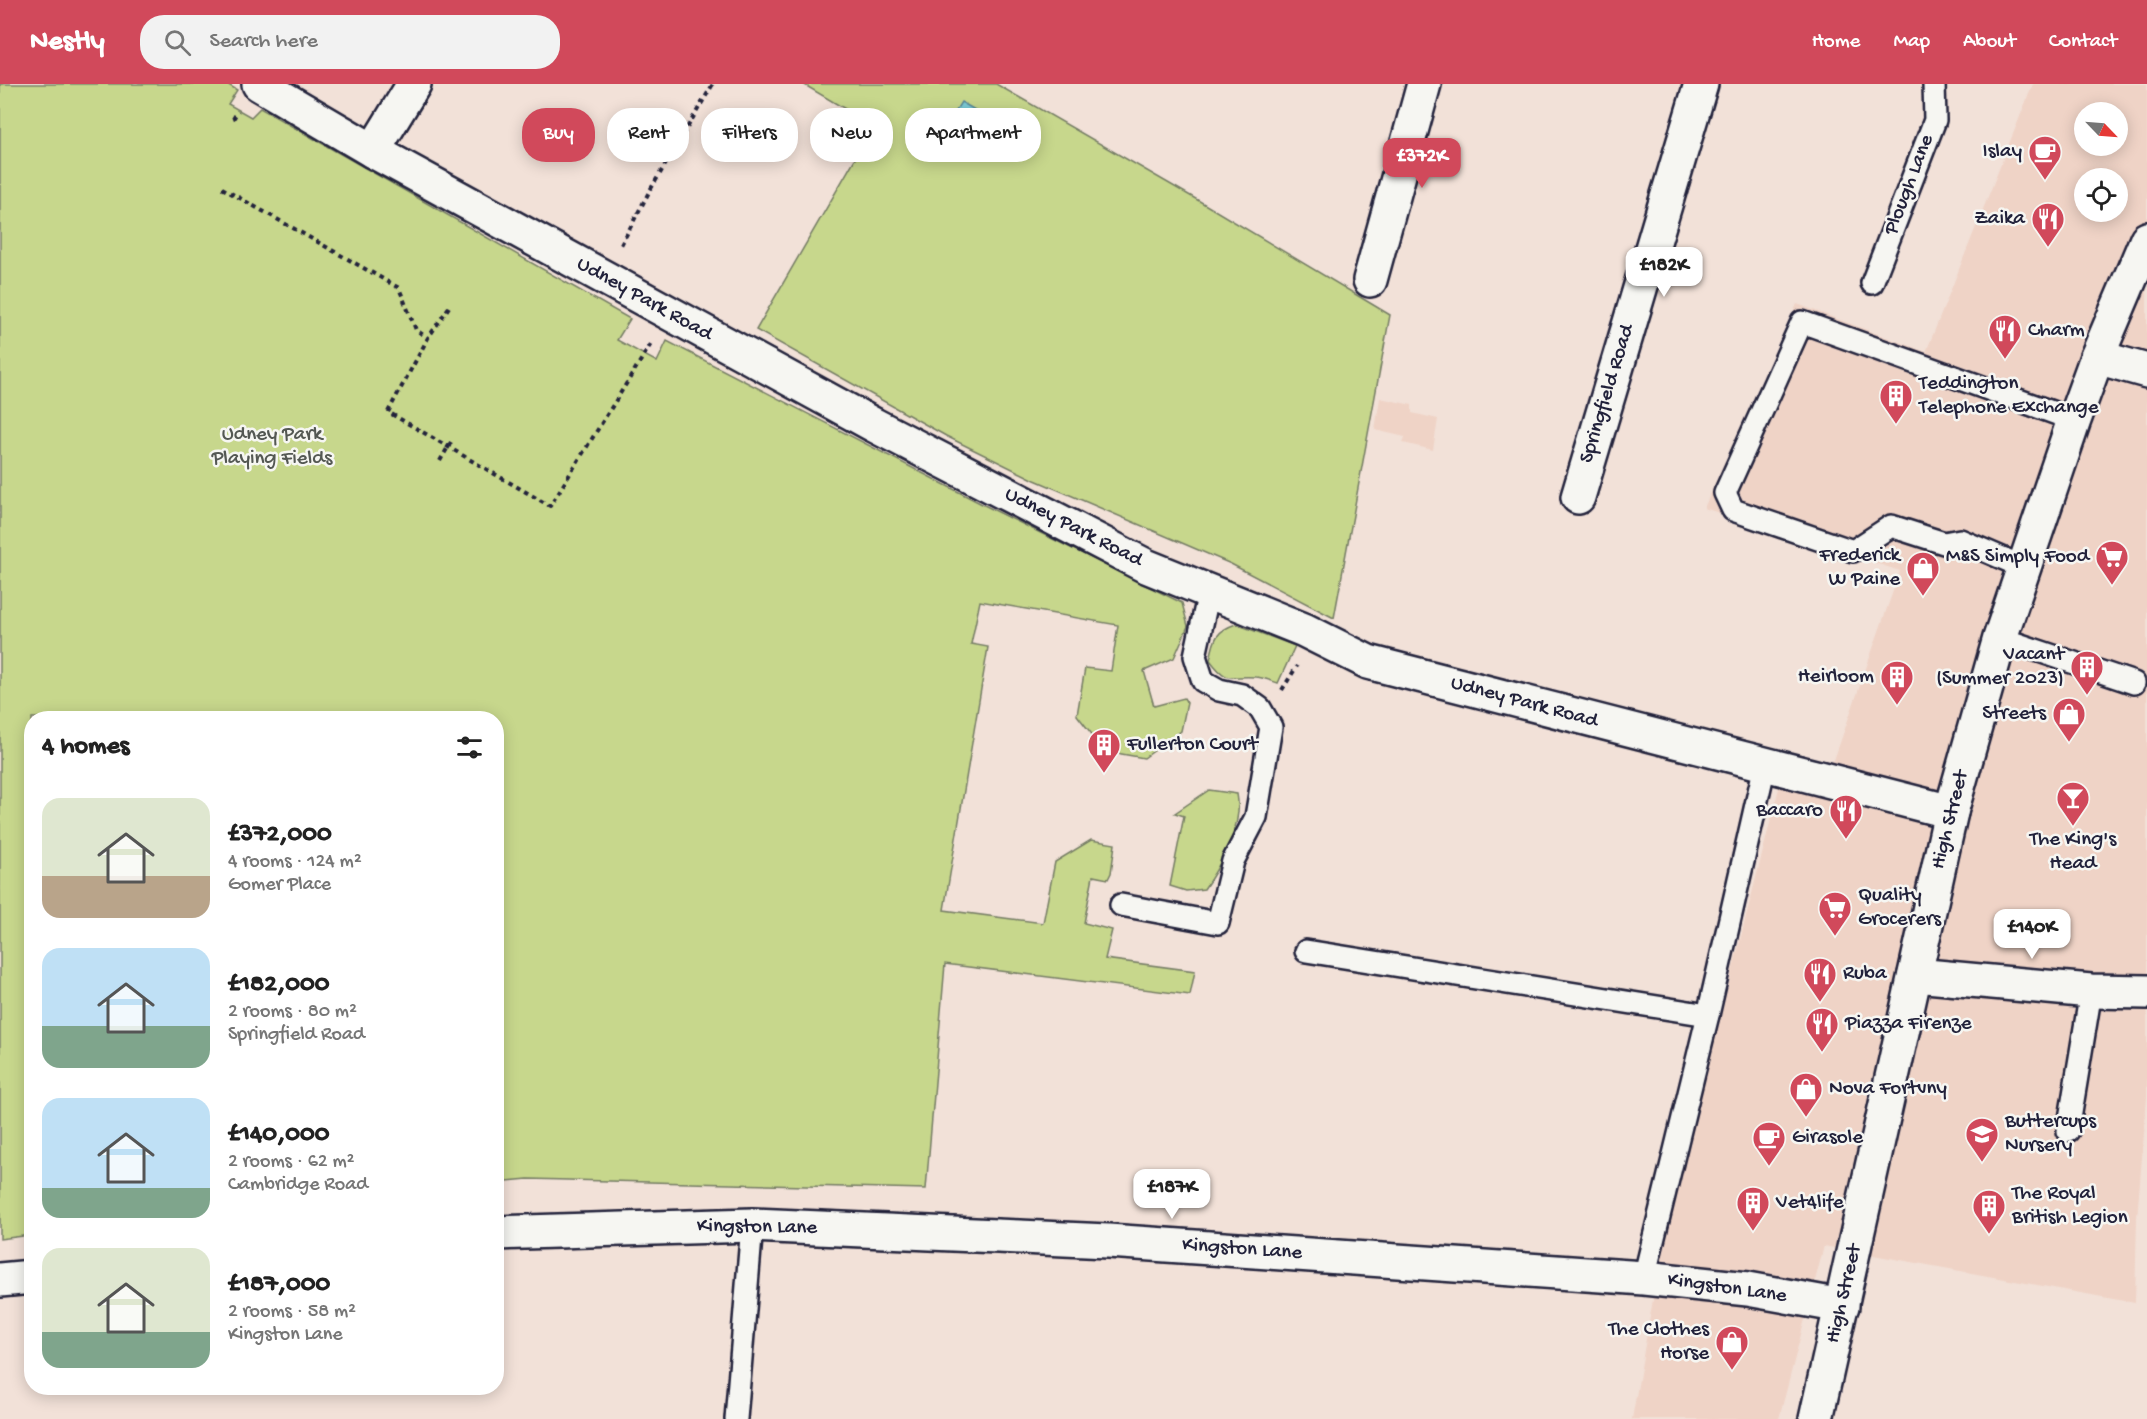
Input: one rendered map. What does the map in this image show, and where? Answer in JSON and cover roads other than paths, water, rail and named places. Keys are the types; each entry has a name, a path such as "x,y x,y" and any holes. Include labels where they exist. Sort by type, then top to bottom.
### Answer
{"street":[{"name":"Udney Park Road","path":"259,84 373,151 874,425 1126,556 1304,630 1368,662 1951,812"},
{"path":"373,151 414,84"},
{"path":"1370,280 1424,84"},
{"name":"Springfield Road","path":"1578,496 1701,84"},
{"name":"High Street","path":"1816,1419 1951,812 2000,638 2023,567 2097,357 2147,239"},
{"path":"2097,357 2147,371"},
{"path":"1915,975 2091,991 2147,992"},
{"name":"Kingston Lane","path":"504,1233 752,1225 1108,1241 1644,1278 1748,1289 1842,1306"},
{"path":"0,1280 24,1278"}],"lane":[{"name":"Plough Lane","path":"1872,284 1935,120 1934,84"},
{"path":"2023,567 1960,540 1944,543 1892,526 1853,551 1733,510 1725,494 1802,322 2074,420"},
{"path":"1121,905 1218,923 1233,861 1256,817 1271,727 1260,708 1242,695 1219,690 1203,681 1195,656 1209,592"},
{"path":"2000,638 2134,683"},
{"path":"1644,1278 1708,1015 1765,765"},
{"path":"1306,951 1708,1015"},
{"path":"2068,1131 2091,991"},
{"path":"736,1419 752,1225"}],"water":[{"path":"961,102 972,108 957,108"}],"place":[{"name":"Islay","path":"2045,181"},
{"name":"Zaika","path":"2048,248"},
{"name":"Charm","path":"2005,360"},
{"name":"Teddington Telephone Exchange","path":"1896,425"},
{"name":"M&S Simply Food","path":"2112,586"},
{"name":"Frederick W Paine","path":"1923,597"},
{"name":"Vacant (Summer 2023)","path":"2087,696"},
{"name":"Heirloom","path":"1897,706"},
{"name":"Streets","path":"2069,743"},
{"name":"Fullerton Court","path":"1104,774"},
{"name":"The King's Head","path":"2073,827"},
{"name":"Baccaro","path":"1846,840"},
{"name":"Quality Grocerers","path":"1835,937"},
{"name":"Ruba","path":"1820,1003"},
{"name":"Piazza Firenze","path":"1822,1053"},
{"name":"Nova Fortvny","path":"1806,1118"},
{"name":"Buttercups Nursery","path":"1982,1163"},
{"name":"Girasole","path":"1769,1167"},
{"name":"Vet4life","path":"1753,1232"},
{"name":"The Royal British Legion","path":"1989,1235"},
{"name":"The Clothes Horse","path":"1732,1371"}],"park label":[{"name":"Udney Park Playing Fields","path":"272,447"}]}
